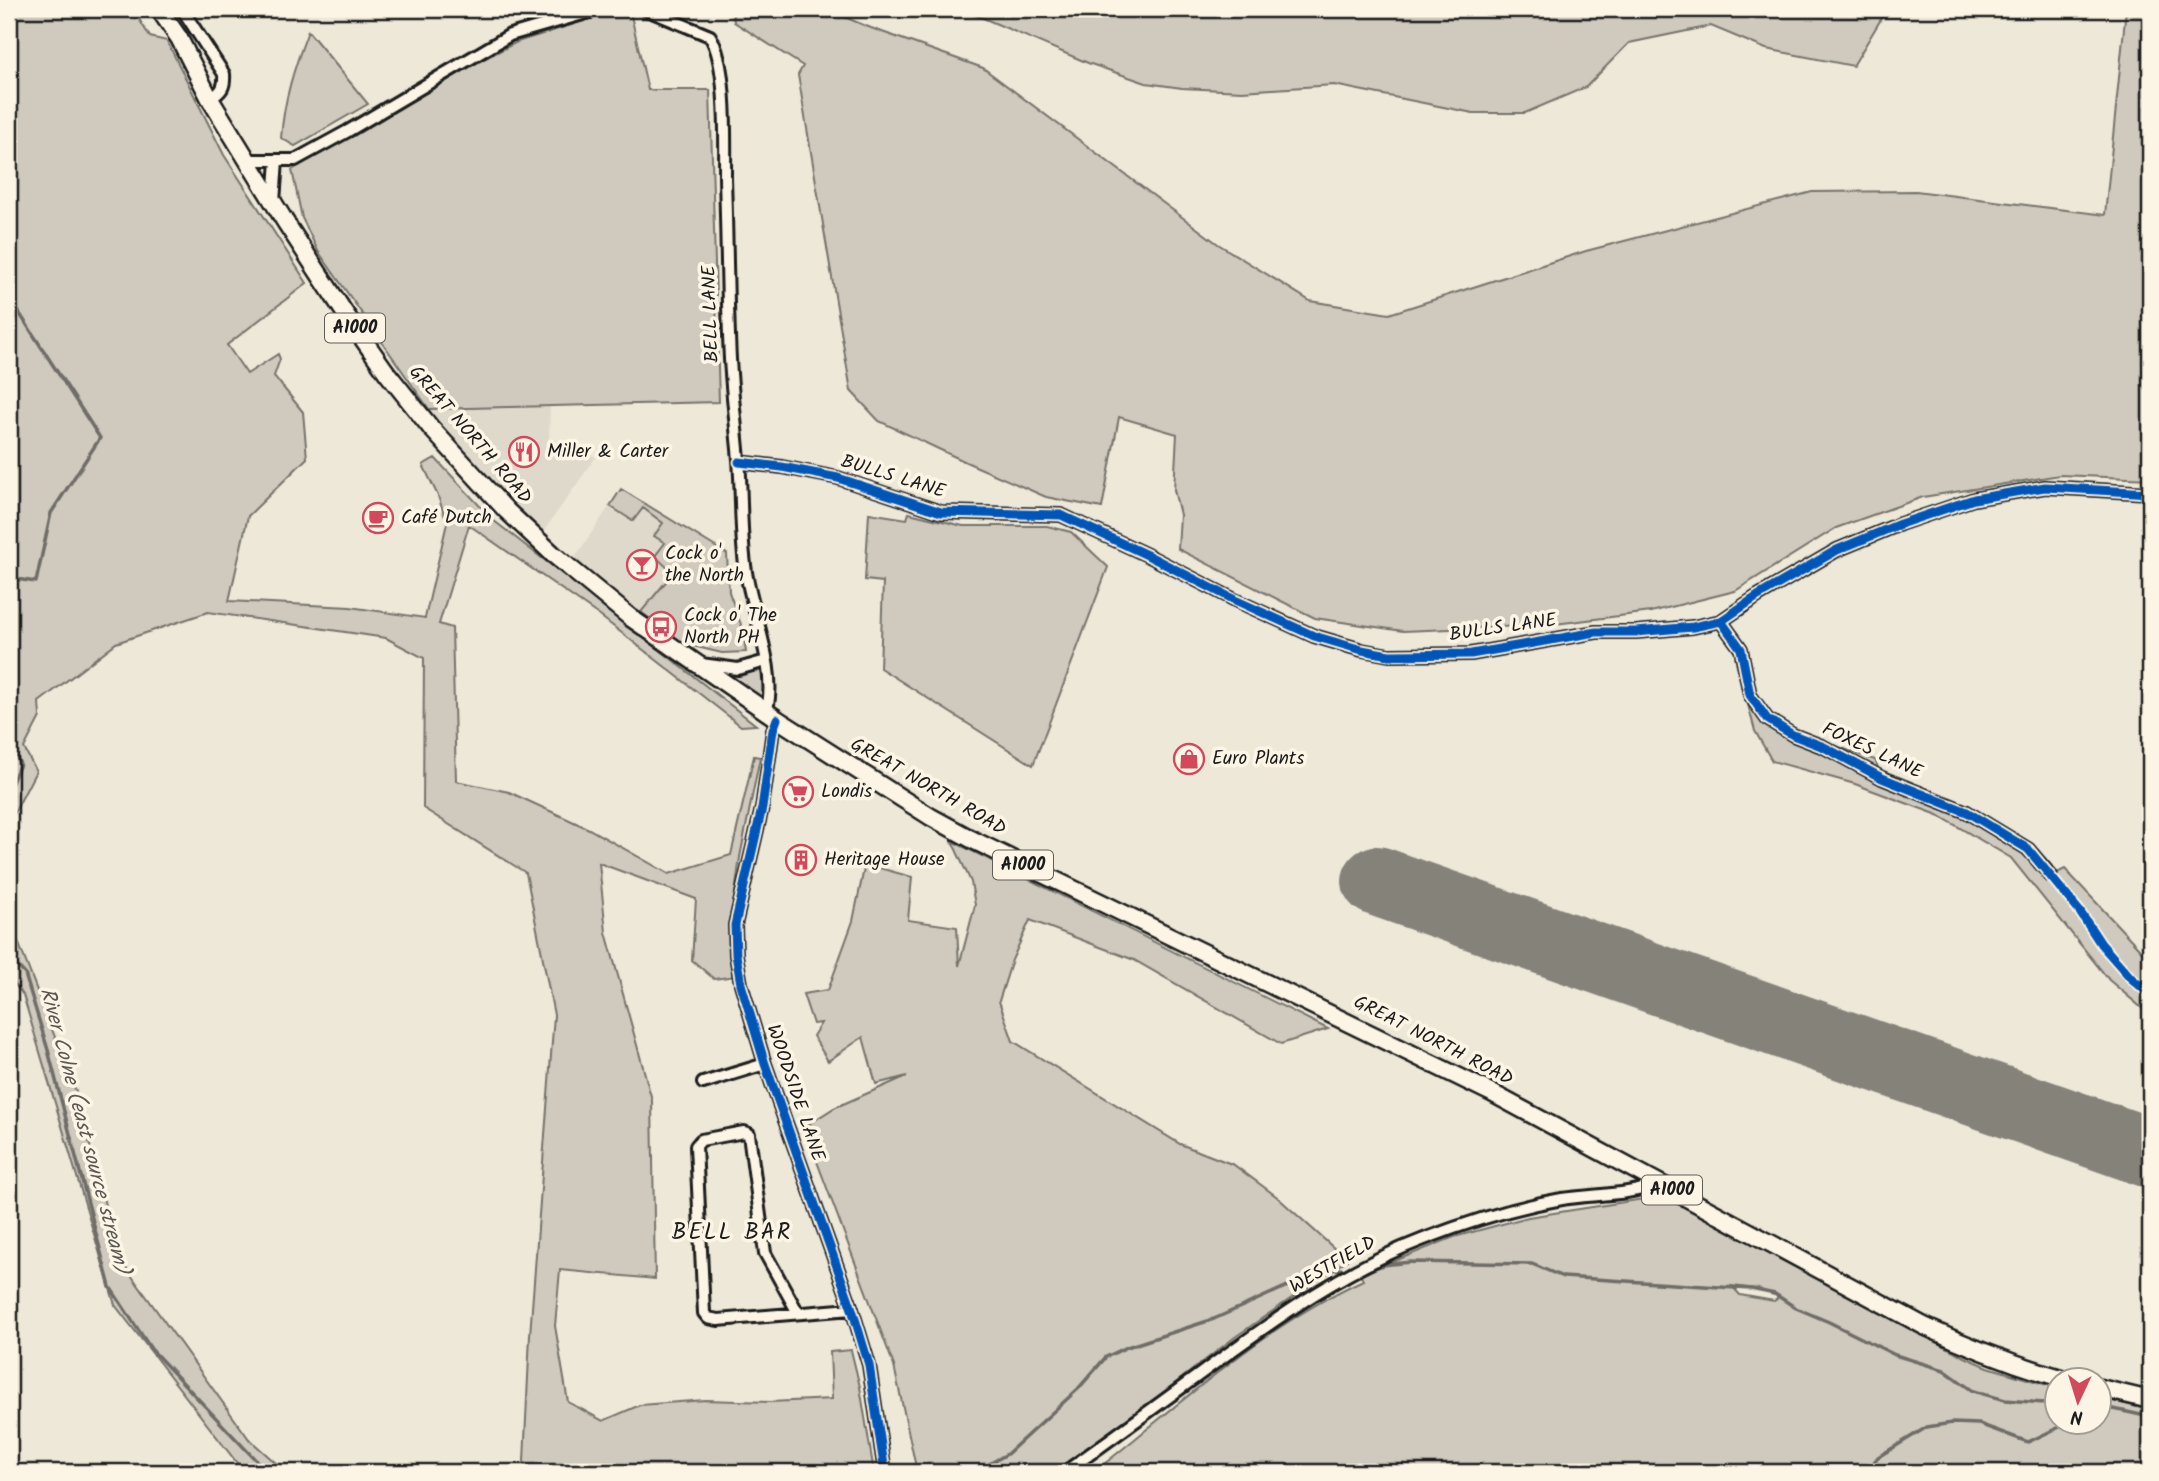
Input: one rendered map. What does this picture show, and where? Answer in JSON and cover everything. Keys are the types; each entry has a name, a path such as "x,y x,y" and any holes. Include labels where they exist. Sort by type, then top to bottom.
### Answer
{"main road":[{"name":"GREAT NORTH ROAD","path":"159,9 178,38 210,99 274,202 346,315 387,373 459,461 507,511 564,563 631,618 693,663 869,779 973,840 1478,1086 1962,1344 2044,1372"},
{"path":"2114,1392 2150,1400"}],"street":[{"path":"182,9 224,74 221,91 210,99"},
{"path":"248,160 295,160 510,35 600,9"},
{"name":"BELL LANE","path":"645,9 710,36 717,46 719,57 724,121 730,360 742,537 746,572 771,685 772,716"},
{"path":"274,202 277,160"},
{"name":"BULLS LANE","path":"739,462 838,478 941,512 1061,515 1314,636 1389,655 1471,654 1596,632 1693,627 1721,621 1758,596 1838,550 1900,524 1974,499 2045,487 2150,493"},
{"name":"FOXES LANE","path":"1721,621 1741,649 1750,695 1767,719 1793,735 1824,747 1882,778 1967,812 2028,849 2051,876"},
{"path":"693,663 738,669 766,661"},
{"name":"WOODSIDE LANE","path":"772,716 773,730 762,808 736,925 736,955 741,984 765,1064 852,1309 869,1366 885,1472"},
{"path":"703,1083 765,1064"},
{"path":"798,1313 765,1253 749,1134 744,1132 701,1140 696,1146 704,1313 708,1318 718,1320 852,1309"},
{"name":"WESTFIELD","path":"1065,1472 1251,1337 1331,1283 1392,1251 1462,1226 1541,1203 1592,1194 1642,1191 1660,1183"}],"shaded area":[{"path":"9,9 133,9 150,37 167,41 224,155 307,283 227,345 247,374 278,354 280,359 274,376 303,412 307,458 248,516 229,601 350,607 425,618 447,523 423,465 435,458 493,520 756,725 741,726 600,616 469,525 439,624 452,628 456,781 509,792 589,829 669,874 731,855 754,756 760,757 740,857 729,936 736,976 714,979 692,960 696,899 599,863 606,932 652,1100 655,1279 560,1270 555,1326 568,1402 603,1421 640,1405 705,1400 770,1402 832,1399 830,1352 851,1350 874,1472 526,1472 524,1461 530,1335 554,1015 526,873 423,808 424,658 386,638 208,612 116,643 39,702 40,717 24,748 36,771 9,823"},
{"path":"732,9 825,9 983,68 1218,244 1310,301 1389,314 1586,251 1812,192 1916,191 2105,215 2126,9 2150,9 2150,479 2060,475 1923,497 1836,528 1735,591 1651,612 1547,625 1403,631 1315,618 1178,549 1180,515 1174,490 1177,434 1119,417 1102,508 1046,497 879,421 851,391 798,75 803,66 734,22"},
{"path":"956,9 1887,9 1853,66 1766,49 1711,26 1629,43 1586,87 1525,113 1473,113 1334,85 1242,91 1146,83 1088,63"},
{"path":"616,11 630,11 648,90 710,90 719,402 429,409 318,251 302,218 292,170 472,65 517,42"},
{"path":"308,31 368,104 295,146 281,138 282,124 290,84"},
{"path":"550,406 549,441 596,457 543,532 473,461 429,409"},
{"path":"621,489 727,554 729,592 743,630 746,652 722,653 684,644 631,607 574,559"},
{"path":"621,489 727,554 729,592 743,630 746,652 722,653 684,644 641,612 673,573 655,556 665,543 654,536 663,523 643,508 633,521 610,506"},
{"path":"869,513 907,519 909,513 963,526 1047,526 1071,532 1108,567 1033,765 880,668 883,582 865,580"},
{"path":"759,670 763,674 764,699 723,673"},
{"path":"1742,682 1749,682 1765,712 1789,729 1875,760 1882,778 1944,802 2021,846 2051,876 2065,869 2150,960 2150,1015 2109,980 2011,858 1938,815 1855,784 1772,761 1755,731"},
{"path":"952,841 1328,1029 1281,1044 1134,960 1030,920 1012,960 999,1001 1013,1041 1180,1144 1234,1165 1276,1196 1347,1260 1235,1337 1143,1408 1053,1472 917,1472 894,1366 804,1127 834,1108 907,1076 876,1084 863,1037 828,1061 813,1036 821,1023 813,1024 803,994 828,990 853,921 865,864 912,877 908,920 957,927 959,966 975,905 971,882"},
{"path":"9,928 17,939 77,1094 118,1257 249,1439 286,1472 244,1472 115,1305 23,995 9,977"},
{"path":"1663,1196 1965,1357 2044,1384 2044,1436 2114,1436 2114,1401 2150,1410 2150,1472 1087,1472 1098,1469 1258,1342 1363,1280 1360,1275 1454,1237 1528,1217","holes":["1732,1286 1758,1289 1777,1296 1774,1301 1740,1295"]}],"waterway":[{"name":"River Colne (east source stream)","path":"9,297 100,438 51,513 36,582 9,578"},
{"name":"River Colne (east source stream)","path":"9,747 20,764 9,789"},
{"name":"River Colne (east source stream)","path":"9,957 25,974 48,1050 110,1287 151,1349 267,1472"},
{"name":"River Colne (east source stream)","path":"1382,1265 1411,1262 1532,1264 1563,1277 1751,1289 1775,1294 1796,1308 1895,1355 1944,1370 1973,1391 2005,1400 2044,1403"},
{"name":"River Colne (east source stream)","path":"975,1472 1007,1454 1078,1389 1106,1357 1127,1347 1214,1319 1321,1271 1341,1269"},
{"path":"2114,1409 2150,1417"},
{"path":"1866,1472 1878,1457 1927,1427 1952,1423 1979,1424 2028,1442 2044,1434"}],"runway":[{"path":"1377,881 2150,1153"}],"cycle path":[{"path":"739,462 838,478 941,512 1061,515 1314,636 1389,655 1471,654 1596,632 1693,627 1721,621 1837,550 1900,524 1974,499 2045,487 2150,493"},
{"path":"1721,621 1741,649 1750,695 1767,719 1793,735 1824,747 1882,778 1967,812 2028,849 2080,912 2101,944 2131,978 2150,994"},
{"path":"777,719 773,730 762,808 735,925 736,955 741,984 765,1064 852,1309 869,1365 885,1472"}],"place":[{"name":"Miller & Carter","path":"524,452"},
{"name":"Café Dutch","path":"378,518"},
{"name":"Cock o' the North","path":"642,565"},
{"name":"Cock o' The North PH","path":"661,627"},
{"name":"Euro Plants","path":"1189,759"},
{"name":"Londis","path":"798,792"},
{"name":"Heritage House","path":"801,860"}],"district":[{"name":"BELL BAR","path":"732,1233"}]}
